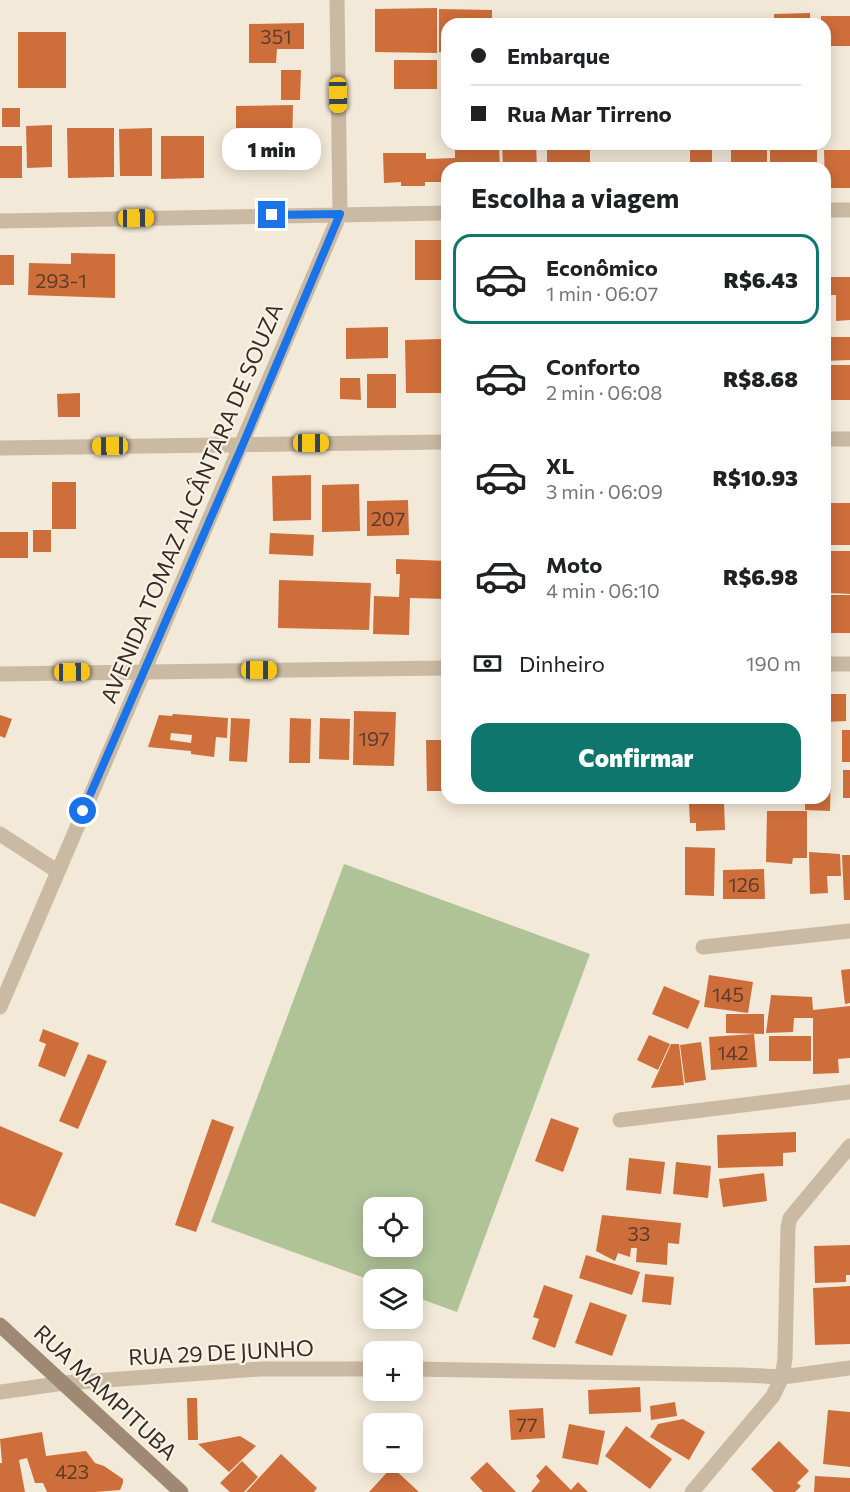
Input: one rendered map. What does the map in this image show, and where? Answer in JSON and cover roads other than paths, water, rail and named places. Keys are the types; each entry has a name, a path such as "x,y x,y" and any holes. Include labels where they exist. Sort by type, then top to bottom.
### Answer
{"main road":[{"name":"RUA MAMPITUBA","path":"0,1325 181,1492"}],"street":[{"name":"AVENIDA TOMAZ ALCÂNTARA DE SOUZA","path":"0,1007 340,214 337,0"},
{"path":"831,210 850,210"},
{"path":"0,221 441,213"},
{"path":"831,440 850,439"},
{"path":"0,448 441,442"},
{"path":"831,664 850,664"},
{"path":"0,674 143,670 441,668"},
{"path":"0,834 57,871"},
{"path":"703,947 850,931"},
{"path":"620,1120 850,1092"},
{"path":"692,1492 773,1396 782,1377 785,1359 790,1218 850,1146"},
{"path":"423,1370 625,1372 782,1377 850,1368"},
{"name":"RUA 29 DE JUNHO","path":"0,1392 64,1383 260,1369 363,1369"}]}
